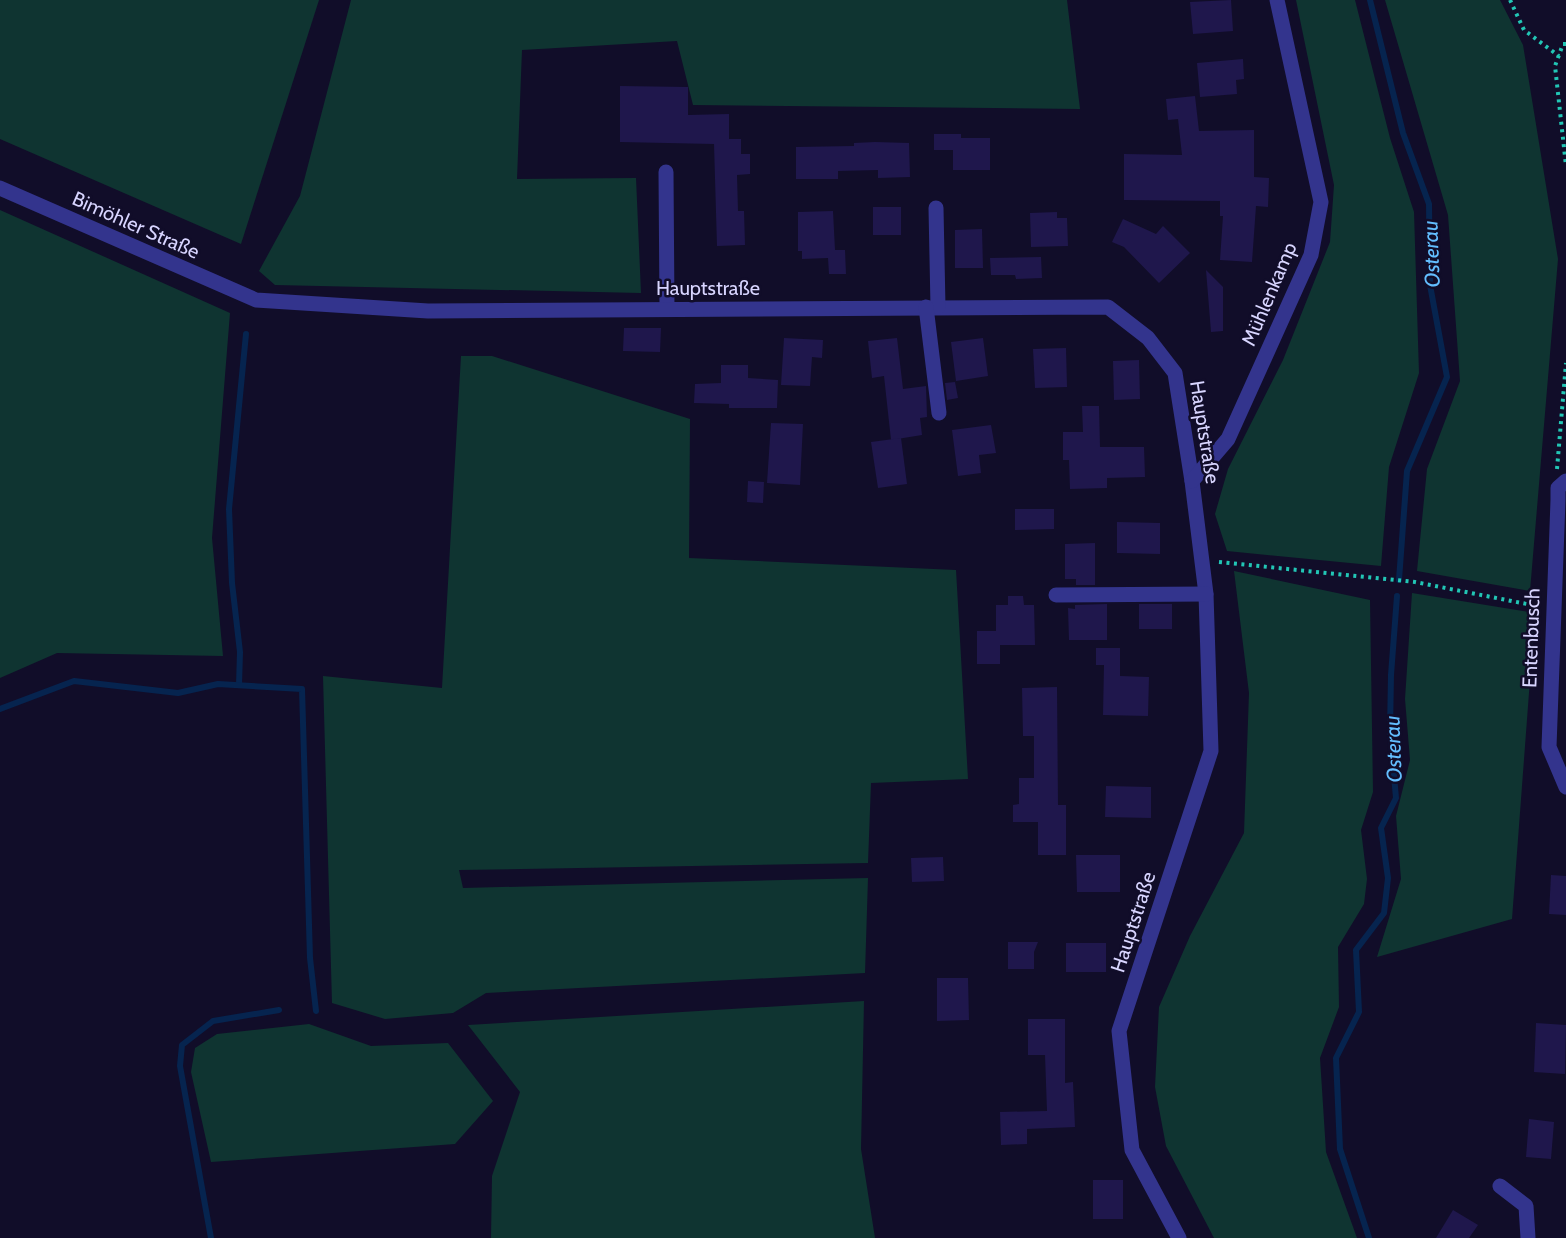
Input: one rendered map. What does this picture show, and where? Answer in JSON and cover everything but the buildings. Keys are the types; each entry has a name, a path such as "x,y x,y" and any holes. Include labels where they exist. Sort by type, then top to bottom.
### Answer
{"street":[{"name":"Mühlenkamp","path":"1192,481 1228,439 1311,255 1321,202 1277,0"},
{"path":"666,172 667,309"},
{"name":"Bimöhler Straße","path":"0,188 256,300"},
{"path":"936,208 932,307 939,413"},
{"name":"Hauptstraße","path":"256,300 428,311 1108,307 1148,338 1175,373 1192,481 1206,594 1211,751 1119,1031 1132,1150 1179,1238"},
{"name":"Entenbusch","path":"1562,484 1553,609 1550,747 1566,787"},
{"path":"1056,596 1206,594"},
{"path":"1500,1186 1526,1206 1528,1238"}],"path":[{"path":"1510,0 1524,30 1559,56"},
{"path":"1566,44 1563,44 1556,66 1566,166"},
{"path":"1562,484 1557,475 1566,363"},
{"path":"1217,553 1219,563 1415,582 1553,609"}],"green space":[{"path":"0,0 319,0 241,244 0,139"},
{"path":"351,0 1067,0 1080,109 693,105 677,41 522,50 517,179 636,178 641,293 275,285 259,271 300,196"},
{"path":"1296,0 1355,0 1390,138 1414,212 1419,373 1389,467 1381,566 1227,551 1215,514 1228,469 1283,360 1330,242 1334,185"},
{"path":"1385,0 1500,0 1523,45 1558,259 1530,591 1417,571 1427,469 1460,381 1448,215"},
{"path":"0,210 230,313 212,538 223,656 57,653 0,678"},
{"path":"461,356 492,356 690,419 689,558 956,570 968,779 871,783 868,863 459,870 463,888 868,878 865,973 486,993 453,1013 385,1019 332,1003 323,676 442,688"},
{"path":"1234,571 1370,600 1373,792 1361,830 1367,879 1364,904 1338,947 1339,1007 1320,1058 1326,1152 1357,1238 1214,1238 1166,1146 1155,1087 1159,1007 1190,936 1244,833 1249,693"},
{"path":"1412,593 1535,613 1512,919 1377,957 1401,879 1396,816 1410,760 1405,699"},
{"path":"864,1001 861,1149 875,1238 491,1238 492,1176 520,1092 468,1025"},
{"path":"309,1024 371,1046 448,1043 493,1101 455,1144 211,1162 191,1072 195,1048 217,1034"}],"waterway":[{"name":"Osterau","path":"1370,0 1403,133 1429,204 1430,285 1447,377 1407,471 1399,580"},
{"path":"239,685 240,652 232,583 229,509 246,334"},
{"name":"Osterau","path":"1369,1238 1340,1149 1336,1058 1359,1012 1356,950 1384,913 1388,878 1381,828 1396,798 1390,731 1391,675 1397,596"},
{"path":"0,709 74,681 178,693 218,684 302,689 310,958 316,1011"},
{"path":"211,1238 180,1066 182,1045 213,1021 279,1010"}]}
